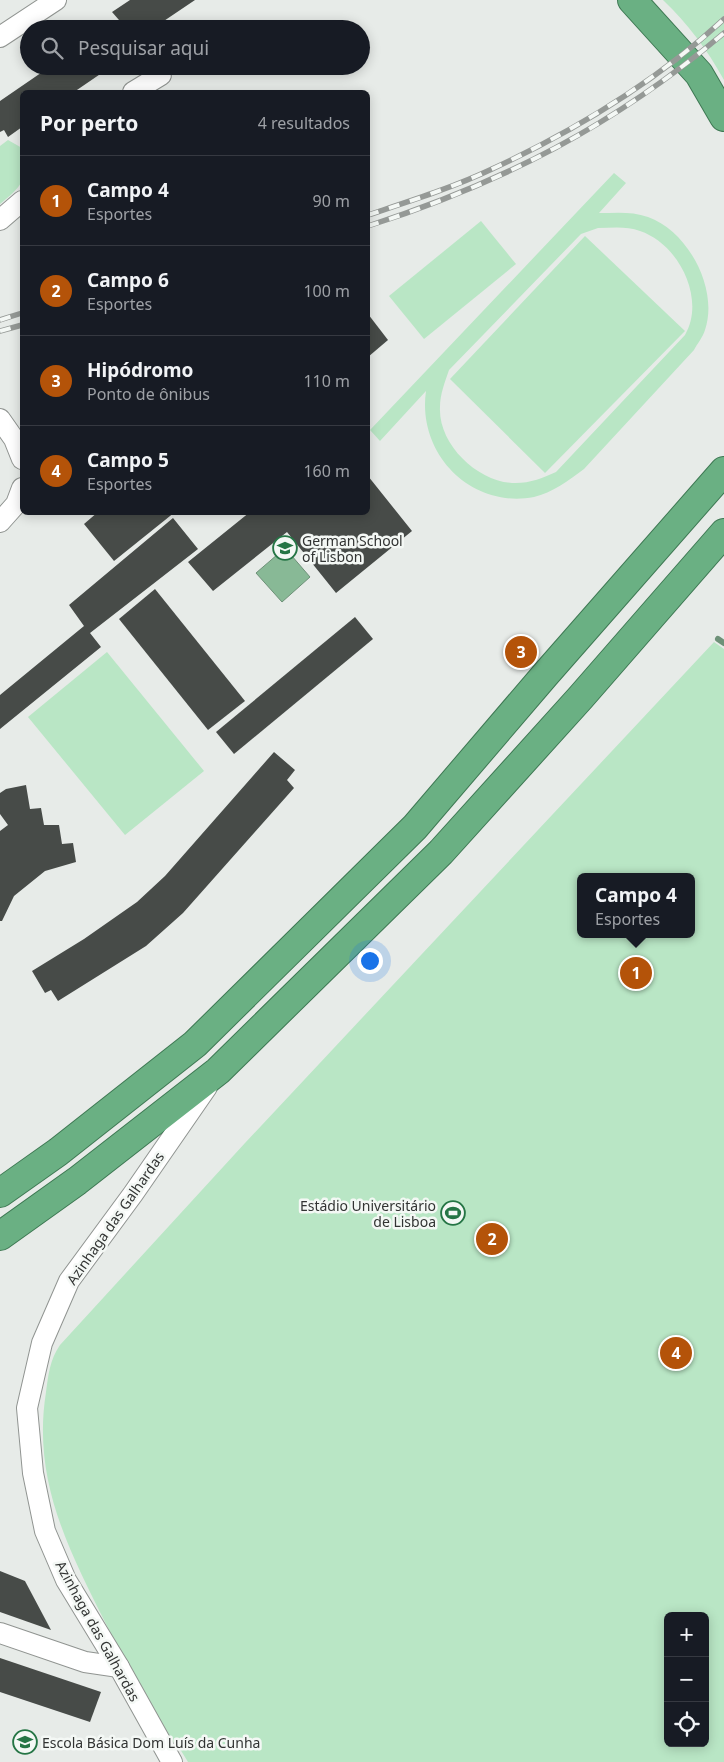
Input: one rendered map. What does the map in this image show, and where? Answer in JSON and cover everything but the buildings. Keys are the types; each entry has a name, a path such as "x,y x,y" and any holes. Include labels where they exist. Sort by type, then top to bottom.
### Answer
{"highway":[{"path":"632,0 699,74 724,117"},
{"path":"0,1193 58,1152 195,1044 415,827 724,471"},
{"path":"0,1236 77,1182 218,1071 441,852 581,697 724,533"}],"street":[{"path":"26,20 56,0"},
{"path":"0,37 20,24"},
{"path":"136,90 161,75"},
{"path":"0,220 20,203"},
{"path":"0,419 14,439 20,454"},
{"path":"1,521 16,504 20,493"},
{"name":"Azinhaga das Galhardas","path":"166,1759 119,1667 66,1580 45,1530 33,1473 27,1408 42,1343 69,1281 133,1194 218,1071"},
{"path":"0,1633 85,1662 119,1667"}],"shaded area":[{"path":"663,0 724,0 724,80 696,37"},
{"path":"8,140 20,147 20,185 0,204 0,146"},
{"path":"614,173 626,183 599,213 636,214 663,224 676,235 697,263 708,297 708,314 704,333 694,350 584,469 554,489 534,497 511,498 489,494 469,485 453,472 439,455 430,435 425,414 426,391 380,441 370,430","holes":["598,228 635,229 654,238 666,248 677,260 685,274 692,305 691,321 685,335 556,472 524,483 499,481 473,468 462,458 445,434 441,421 440,402 449,370 581,234"]},
{"path":"481,221 516,264 424,339 389,296"},
{"path":"585,236 685,331 545,473 450,379"},
{"path":"285,548 310,577 282,602 256,573"},
{"name":"Estádio Universitário de Lisboa","path":"714,642 724,649 724,1762 188,1762 180,1749 169,1750 92,1596 56,1513 44,1455 43,1424 49,1374 57,1350 245,1143"},
{"path":"107,652 204,771 125,835 28,717"}],"waterway":[{"path":"718,639 724,643"}],"railway":[{"path":"370,214 462,182 554,138 614,103 643,83 671,63 724,19"},
{"path":"370,225 465,191 555,148 641,96 724,33"},
{"path":"0,320 20,314"},
{"path":"0,331 20,326"}],"place":[{"name":"German School of Lisbon","path":"285,548"},
{"name":"Hipódromo","path":"521,652"},
{"name":"Campo 4","path":"636,973"},
{"name":"Estádio Universitário de Lisboa","path":"453,1213"},
{"name":"Campo 6","path":"492,1239"},
{"name":"Campo 5","path":"676,1353"},
{"name":"Escola Básica Dom Luís da Cunha","path":"25,1742"}]}
